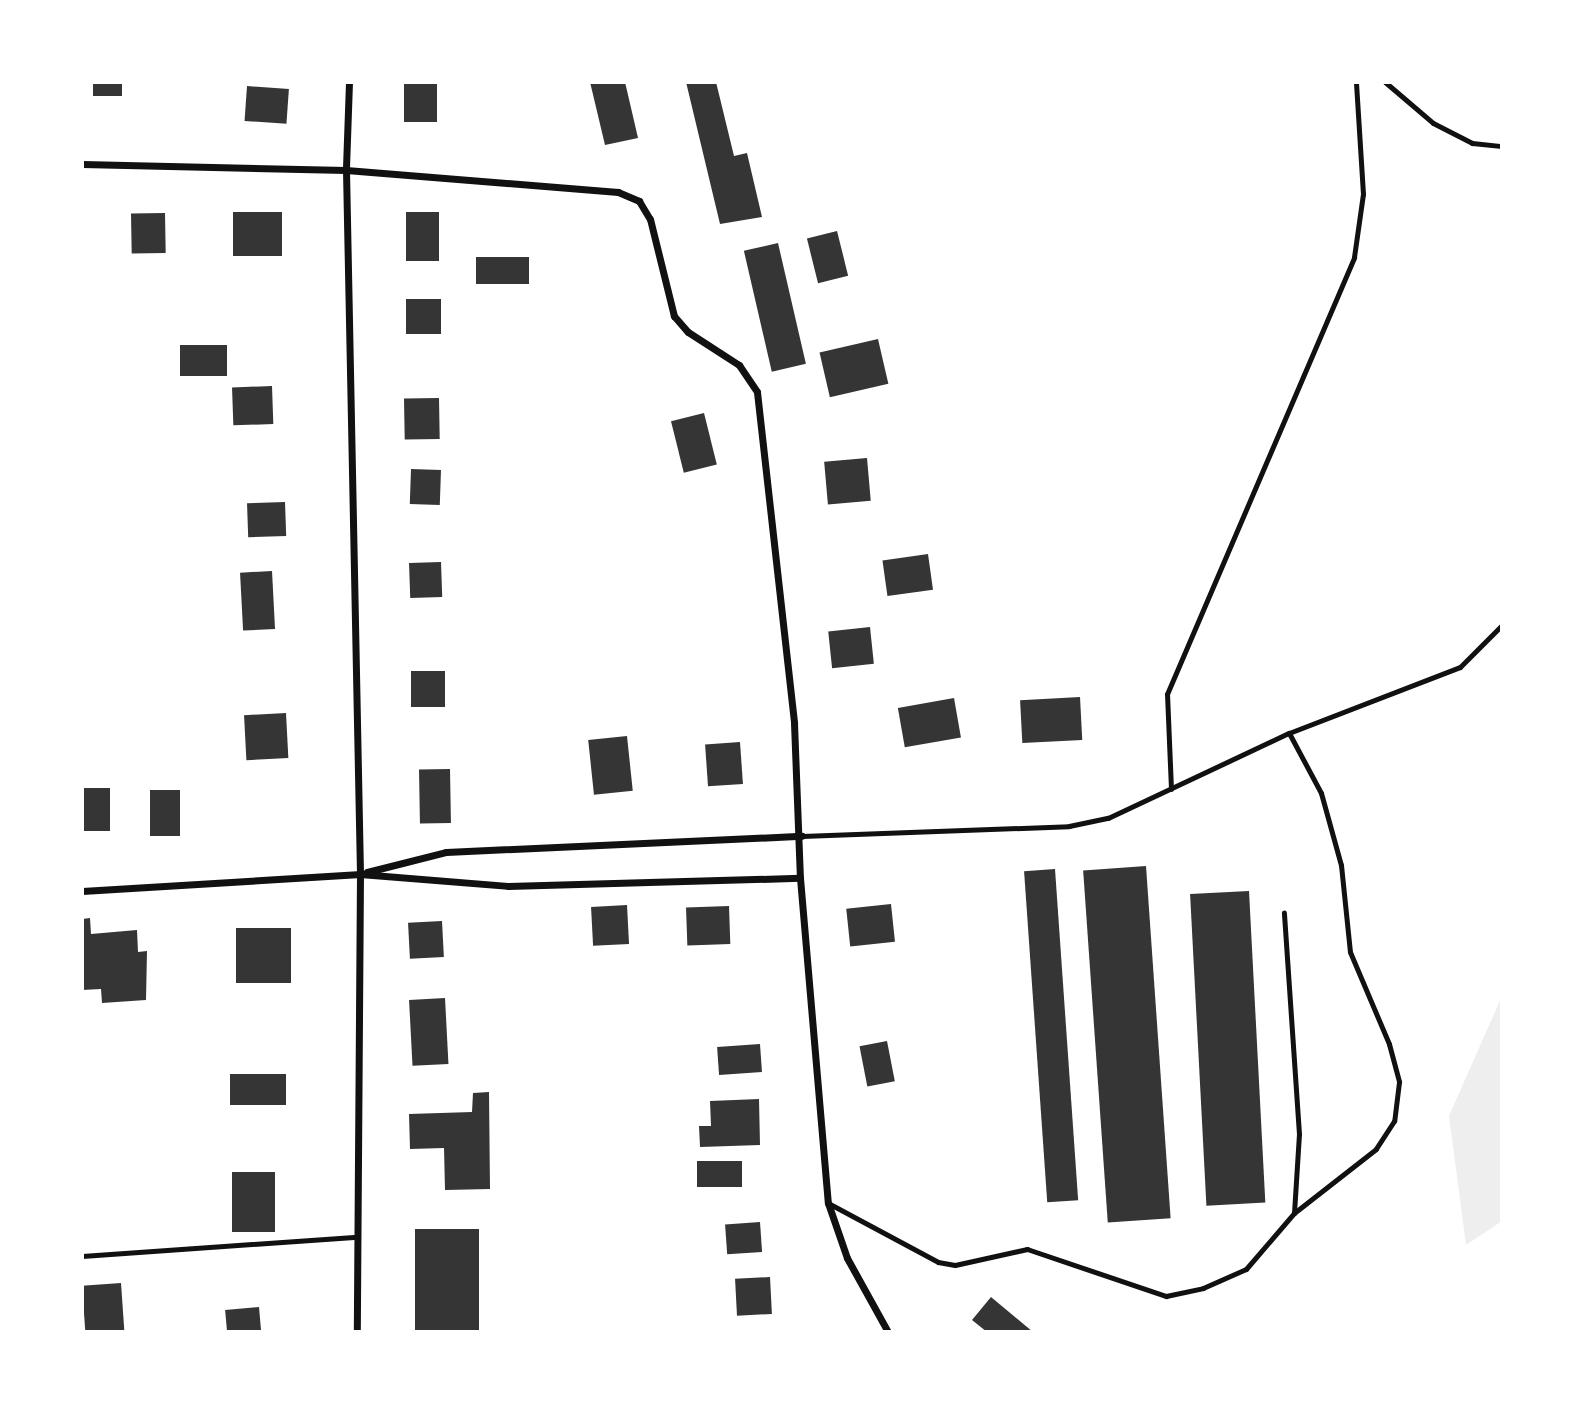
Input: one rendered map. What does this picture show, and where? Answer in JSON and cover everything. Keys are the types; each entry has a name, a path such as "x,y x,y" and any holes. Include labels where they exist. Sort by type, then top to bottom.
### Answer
{"street":[{"path":"349,82 346,170 360,874 357,1332"},
{"path":"82,164 346,170 618,192 639,201 650,219 674,316 688,332 739,365 757,392 794,723 802,836 800,878 828,1203 846,1258 888,1332"},
{"path":"360,874 446,852 802,836"},
{"path":"82,891 360,874 508,886 800,878"}],"lane":[{"path":"1171,789 1167,694 1354,257 1363,194 1356,82"},
{"path":"1385,82 1433,123 1472,143 1502,146"},
{"path":"802,836 1069,826 1129,811 1289,733 1460,667 1502,625"},
{"path":"828,1203 938,1262 955,1265 1027,1248 1166,1296 1203,1288 1245,1269 1294,1213 1376,1149 1394,1121 1399,1082 1389,1044 1350,952 1341,866 1321,793 1289,733"},
{"path":"1284,913 1299,1134 1294,1213"},
{"path":"82,1256 357,1237"}],"shaded area":[{"path":"1502,996 1502,1221 1466,1245 1449,1116"}],"building":[{"path":"93,82 122,82 122,96 93,96"},
{"path":"404,82 437,82 437,122 404,122"},
{"path":"590,82 625,82 638,138 605,145"},
{"path":"686,82 716,82 734,156 747,153 762,217 720,224"},
{"path":"247,86 289,89 286,124 245,121"},
{"path":"233,212 282,212 282,256 233,256"},
{"path":"406,212 439,212 439,261 406,261"},
{"path":"165,213 166,253 132,254 131,214"},
{"path":"837,231 848,276 818,283 807,238"},
{"path":"778,243 806,364 772,372 744,251"},
{"path":"476,257 529,257 529,284 476,284"},
{"path":"406,299 441,299 441,334 406,334"},
{"path":"878,339 888,384 830,397 820,352"},
{"path":"180,345 227,345 227,376 180,376"},
{"path":"272,386 273,424 233,425 232,387"},
{"path":"439,398 440,439 405,440 404,399"},
{"path":"704,413 717,464 684,473 671,421"},
{"path":"867,458 871,501 828,505 824,462"},
{"path":"411,469 441,470 440,505 410,504"},
{"path":"285,502 286,536 248,537 247,503"},
{"path":"928,554 933,590 887,596 882,560"},
{"path":"441,562 442,597 410,598 409,563"},
{"path":"272,571 275,629 243,631 240,573"},
{"path":"870,627 874,664 832,668 828,631"},
{"path":"411,671 445,671 445,707 411,707"},
{"path":"1080,697 1082,740 1022,743 1020,700"},
{"path":"954,698 961,737 905,747 898,708"},
{"path":"286,713 288,758 246,760 244,715"},
{"path":"627,736 633,791 594,795 588,740"},
{"path":"740,742 743,784 708,786 705,744"},
{"path":"450,769 451,823 420,824 419,770"},
{"path":"82,788 110,788 110,831 82,831"},
{"path":"150,790 180,790 180,836 150,836"},
{"path":"1146,866 1171,1218 1108,1223 1083,870"},
{"path":"1055,869 1078,1200 1047,1202 1024,871"},
{"path":"1249,891 1265,1203 1206,1206 1190,894"},
{"path":"891,904 895,942 850,946 846,909"},
{"path":"627,905 629,944 593,946 591,907"},
{"path":"729,906 730,944 687,945 686,908"},
{"path":"90,918 91,934 137,930 138,952 147,951 146,1000 102,1003 101,989 82,990 82,919"},
{"path":"442,921 444,957 410,959 408,923"},
{"path":"236,928 291,928 291,983 236,983"},
{"path":"445,998 448,1064 413,1066 409,1000"},
{"path":"887,1041 895,1081 867,1087 860,1046"},
{"path":"760,1044 762,1072 719,1075 717,1047"},
{"path":"230,1074 286,1074 286,1105 230,1105"},
{"path":"489,1092 490,1189 445,1190 444,1148 410,1149 409,1114 472,1112 473,1093"},
{"path":"759,1099 760,1145 700,1147 699,1126 711,1126 710,1101"},
{"path":"697,1161 742,1161 742,1187 697,1187"},
{"path":"232,1172 275,1172 275,1232 232,1232"},
{"path":"760,1222 762,1252 727,1254 725,1224"},
{"path":"415,1229 479,1229 479,1332 415,1332"},
{"path":"770,1277 772,1314 737,1316 735,1279"},
{"path":"121,1283 124,1332 85,1332 82,1286"},
{"path":"991,1297 1033,1332 987,1332 972,1320"},
{"path":"259,1307 261,1332 227,1332 225,1310"}]}
